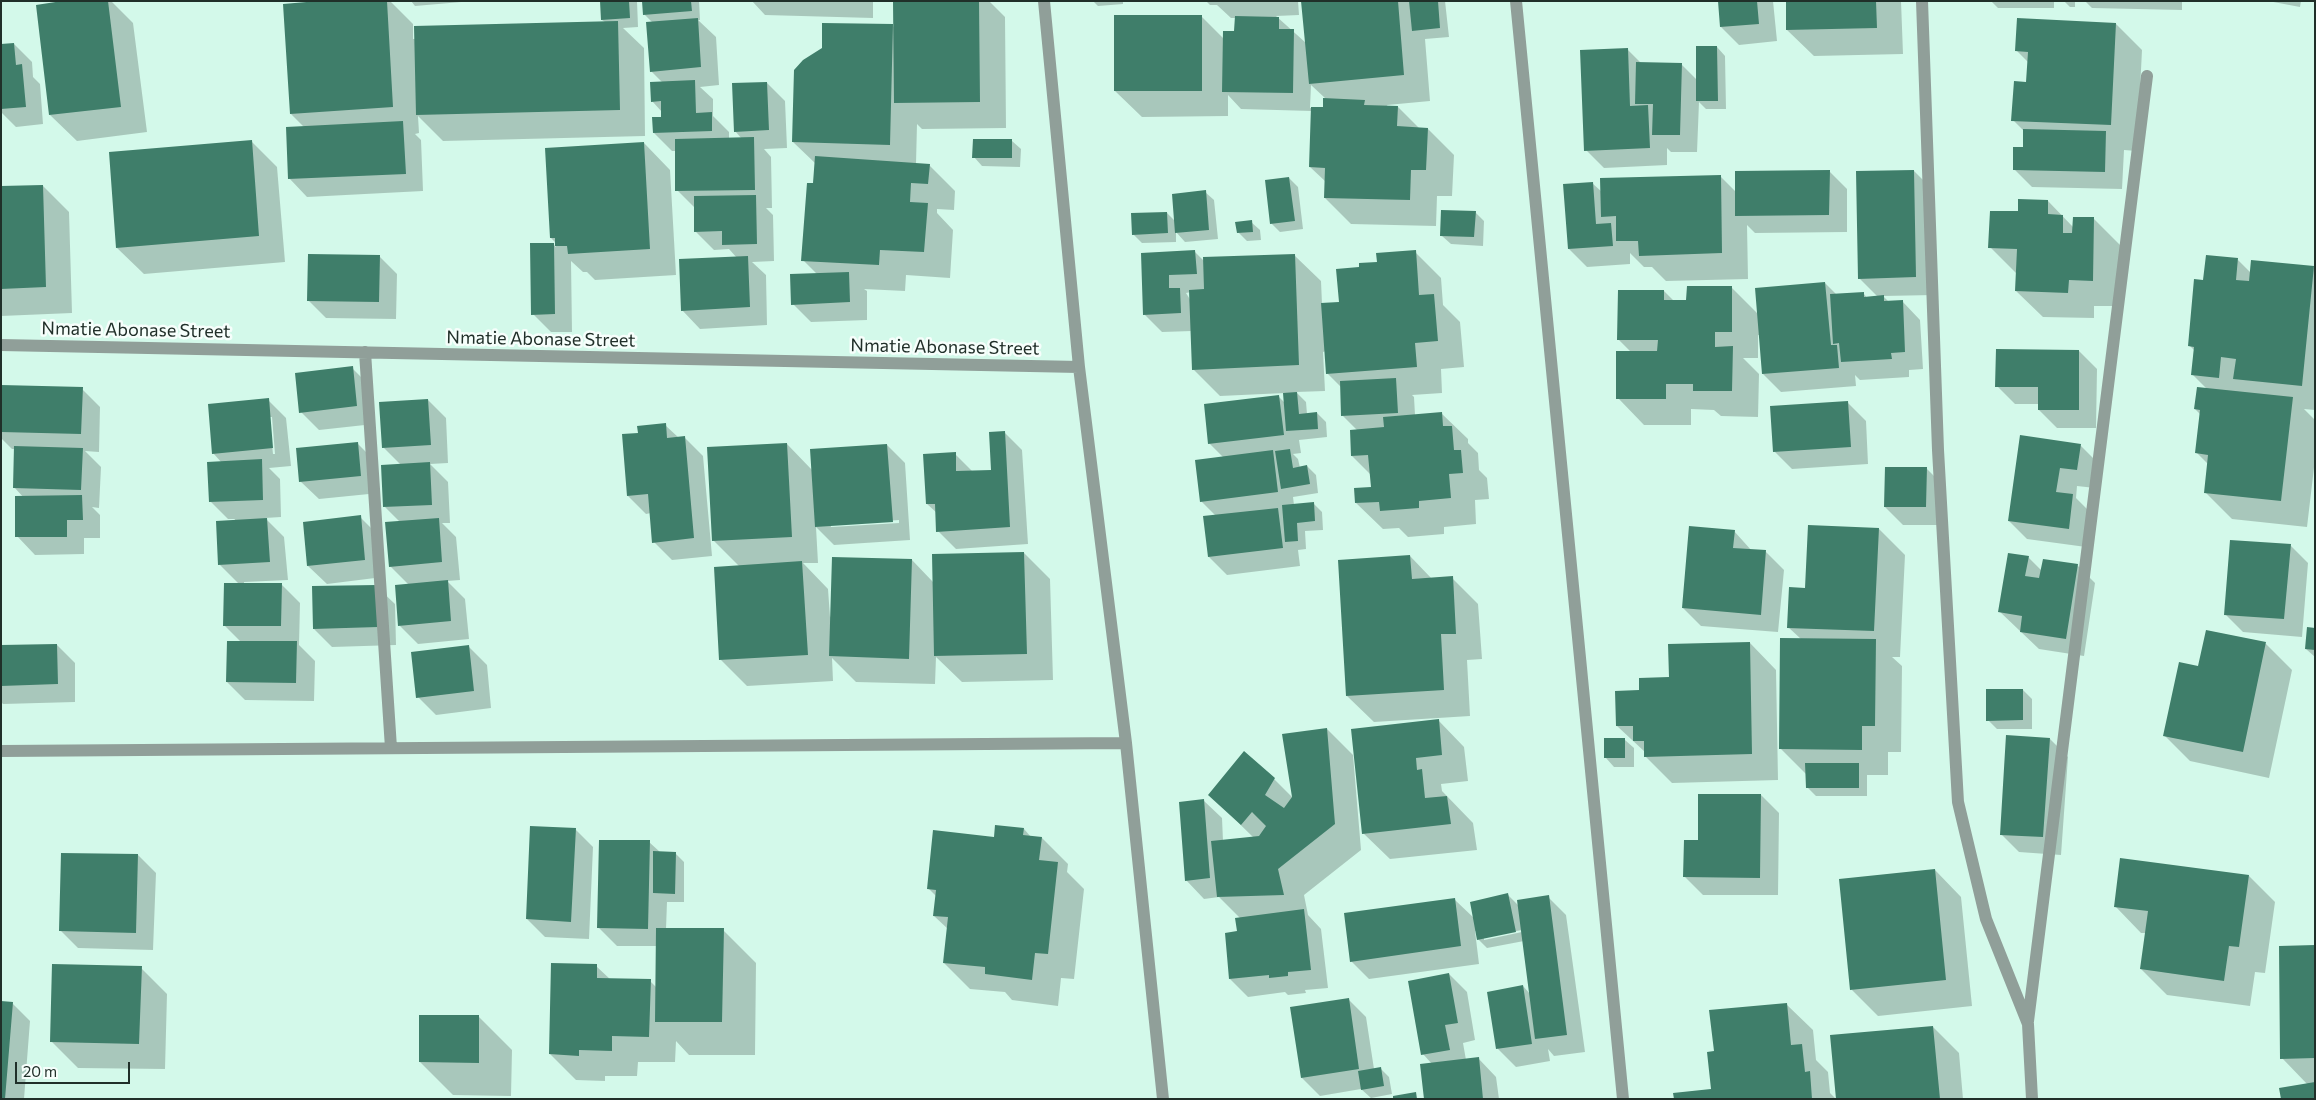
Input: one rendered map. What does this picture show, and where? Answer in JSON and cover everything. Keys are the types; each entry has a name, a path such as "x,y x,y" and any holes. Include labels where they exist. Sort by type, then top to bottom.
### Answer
{"street":[{"path":"1044,1 1079,368 1126,743 1163,1099"},
{"path":"1516,1 1623,1099"},
{"path":"1922,1 1938,450 1958,802 1986,919 2028,1024"},
{"path":"2032,1099 2028,1024 2147,76"},
{"name":"Nmatie Abonase Street","path":"1,345 1079,368"},
{"path":"365,352 391,748"},
{"path":"1,751 1126,743"}],"building":[{"path":"62,1 108,1 121,107 49,115 36,5"},
{"path":"318,1 387,1 393,107 290,114 283,4"},
{"path":"600,1 629,1 630,18 601,20"},
{"path":"642,1 691,1 692,11 643,15"},
{"path":"893,1 979,1 980,102 894,103"},
{"path":"1301,1 1398,1 1404,75 1309,84"},
{"path":"1409,1 1438,1 1440,28 1412,31"},
{"path":"1718,1 1757,1 1759,24 1720,27"},
{"path":"1786,1 1876,1 1877,28 1786,30"},
{"path":"1114,15 1202,15 1202,91 1114,91"},
{"path":"1235,16 1279,17 1279,29 1294,29 1293,93 1222,92 1223,31 1234,31"},
{"path":"698,18 701,67 650,72 646,22"},
{"path":"2017,18 2116,23 2111,125 2011,121 2014,81 2026,82 2028,52 2015,51"},
{"path":"618,21 620,110 416,115 414,26"},
{"path":"822,23 893,24 890,145 792,142 794,70 803,60 822,48"},
{"path":"14,43 16,65 22,64 26,107 1,109 1,44"},
{"path":"1696,46 1717,46 1718,101 1696,101"},
{"path":"1628,48 1630,106 1648,105 1650,148 1584,151 1580,50"},
{"path":"1636,62 1682,63 1680,135 1652,135 1653,104 1635,104"},
{"path":"695,80 696,113 712,112 712,131 653,133 652,117 661,117 661,101 651,102 650,82"},
{"path":"767,82 769,130 734,132 732,83"},
{"path":"1323,98 1365,100 1364,105 1398,106 1397,126 1428,128 1426,170 1411,170 1410,200 1324,198 1325,168 1309,167 1311,107 1323,107"},
{"path":"403,121 406,174 288,179 286,127"},
{"path":"2023,129 2106,131 2105,172 2013,170 2013,147 2023,147"},
{"path":"754,137 755,190 675,191 675,139"},
{"path":"973,139 1012,139 1012,158 972,158"},
{"path":"252,140 259,236 116,248 109,152"},
{"path":"644,142 650,249 568,254 567,246 555,246 555,238 550,238 545,148"},
{"path":"815,156 930,164 928,184 911,183 910,202 928,203 924,252 880,250 879,265 801,261 807,183 813,183"},
{"path":"1830,170 1829,215 1735,216 1735,171"},
{"path":"1914,170 1916,277 1858,279 1856,171"},
{"path":"1721,175 1722,253 1639,256 1638,241 1616,241 1616,216 1601,217 1600,178"},
{"path":"1289,177 1295,221 1270,224 1265,180"},
{"path":"1593,182 1596,224 1611,223 1613,246 1568,249 1563,184"},
{"path":"43,185 46,287 1,289 1,186"},
{"path":"1206,190 1209,230 1175,233 1172,194"},
{"path":"756,195 757,244 722,245 722,231 694,232 694,196"},
{"path":"2018,199 2048,200 2048,214 2063,215 2063,233 2072,233 2073,217 2094,217 2093,281 2069,280 2068,293 2015,291 2017,249 1988,248 1990,211 2018,211"},
{"path":"1441,210 1476,211 1474,237 1440,236"},
{"path":"1167,212 1168,233 1132,235 1131,213"},
{"path":"1252,220 1253,232 1237,233 1235,222"},
{"path":"530,243 554,243 555,314 531,315"},
{"path":"1195,250 1197,274 1169,275 1169,288 1180,288 1181,313 1143,315 1141,253"},
{"path":"1416,250 1419,295 1434,294 1438,341 1415,343 1417,367 1326,374 1321,303 1339,302 1336,269 1359,267 1359,263 1377,262 1376,253"},
{"path":"308,254 380,255 379,302 307,301"},
{"path":"1295,254 1299,365 1192,370 1189,290 1204,289 1203,257"},
{"path":"2206,255 2238,258 2236,280 2249,281 2251,260 2314,266 2302,386 2233,379 2236,359 2221,357 2219,378 2191,375 2194,347 2188,346 2194,279 2203,280"},
{"path":"748,256 750,307 681,311 679,259"},
{"path":"849,272 850,302 791,305 790,274"},
{"path":"1825,282 1831,345 1837,345 1839,368 1762,374 1755,288"},
{"path":"1687,286 1732,286 1732,332 1715,332 1715,347 1733,346 1732,391 1693,391 1693,384 1666,384 1666,399 1616,399 1616,351 1657,351 1658,340 1617,340 1618,290 1664,290 1664,300 1686,300"},
{"path":"1864,292 1864,297 1884,295 1884,301 1903,300 1905,352 1891,353 1892,359 1841,362 1839,343 1833,344 1830,294"},
{"path":"1996,349 2079,350 2079,410 2038,410 2038,387 1995,387"},
{"path":"353,366 357,406 299,413 295,373"},
{"path":"1396,378 1398,413 1341,416 1340,381"},
{"path":"1,385 83,387 81,434 1,432"},
{"path":"2197,387 2293,397 2281,501 2204,493 2208,455 2195,453 2200,410 2194,409"},
{"path":"1297,392 1299,414 1317,412 1318,429 1286,431 1283,393"},
{"path":"1279,395 1284,435 1208,444 1204,404"},
{"path":"269,398 273,448 212,454 208,404"},
{"path":"428,399 431,445 382,448 379,402"},
{"path":"1848,401 1851,447 1773,452 1770,406"},
{"path":"1442,412 1443,426 1452,426 1454,450 1461,450 1463,473 1449,474 1451,498 1419,501 1419,508 1380,511 1379,502 1355,503 1354,488 1371,487 1368,455 1351,456 1350,430 1384,427 1383,417"},
{"path":"666,423 667,438 685,436 694,538 652,543 648,494 627,496 622,434 638,433 637,426"},
{"path":"1005,431 1010,527 936,532 935,504 926,504 923,454 956,452 956,471 991,470 989,432"},
{"path":"2020,435 2081,444 2077,470 2060,468 2056,492 2073,494 2069,529 2008,521"},
{"path":"358,442 361,476 299,482 296,448"},
{"path":"787,443 792,537 712,541 707,447"},
{"path":"887,444 893,522 815,527 810,449"},
{"path":"14,446 83,448 81,490 13,488"},
{"path":"1290,449 1293,468 1307,465 1310,484 1281,489 1275,451"},
{"path":"1273,450 1278,492 1200,502 1195,460"},
{"path":"262,459 263,500 209,502 207,462"},
{"path":"430,462 432,505 383,507 381,465"},
{"path":"1885,467 1927,467 1926,507 1884,507"},
{"path":"82,495 83,520 67,520 67,537 15,537 15,496"},
{"path":"1314,502 1315,521 1297,523 1298,541 1285,542 1282,505"},
{"path":"1278,508 1283,548 1208,557 1203,516"},
{"path":"361,515 365,560 307,566 303,522"},
{"path":"267,518 270,562 218,565 216,521"},
{"path":"439,518 442,562 389,567 385,522"},
{"path":"1808,525 1879,528 1874,631 1787,628 1789,587 1805,588"},
{"path":"1689,526 1735,530 1733,548 1766,550 1761,615 1682,608"},
{"path":"2230,540 2291,544 2284,619 2224,615"},
{"path":"1024,552 1027,654 934,656 932,554"},
{"path":"2008,553 2029,556 2025,576 2039,578 2043,559 2078,564 2066,639 2020,632 2022,616 1998,612"},
{"path":"1410,555 1412,579 1453,576 1456,634 1441,634 1444,690 1346,696 1338,560"},
{"path":"832,557 912,559 909,659 829,656"},
{"path":"802,561 808,655 719,660 714,567"},
{"path":"448,580 451,621 398,626 395,585"},
{"path":"224,583 282,583 281,626 223,626"},
{"path":"377,585 378,627 313,629 312,586"},
{"path":"2307,627 2315,628 2315,650 2305,649"},
{"path":"2206,630 2266,642 2243,752 2163,736 2179,662 2198,666"},
{"path":"1780,638 1876,639 1875,726 1862,726 1862,750 1779,749"},
{"path":"227,641 297,641 296,683 226,682"},
{"path":"1750,642 1752,754 1644,757 1644,741 1633,741 1633,726 1616,726 1615,691 1639,690 1639,678 1669,677 1668,644"},
{"path":"57,644 58,684 1,686 1,645"},
{"path":"469,645 474,691 416,698 411,652"},
{"path":"1986,689 2023,689 2023,720 1986,721"},
{"path":"1439,719 1442,755 1416,758 1417,770 1422,769 1425,798 1447,796 1451,824 1362,834 1351,729"},
{"path":"1327,728 1335,824 1278,869 1284,895 1217,897 1211,841 1259,836 1266,826 1252,812 1241,825 1208,795 1244,751 1275,778 1265,795 1284,808 1292,797 1282,734"},
{"path":"2006,735 2050,738 2043,837 2000,835"},
{"path":"1604,738 1625,738 1625,758 1604,758"},
{"path":"1805,763 1859,763 1859,788 1806,788"},
{"path":"1698,794 1761,794 1760,878 1683,877 1684,840 1698,840"},
{"path":"1204,799 1210,878 1185,881 1179,802"},
{"path":"995,825 1024,828 1023,835 1042,837 1039,860 1058,862 1048,954 1035,953 1032,980 985,974 985,967 943,963 948,917 933,916 936,890 927,889 933,830 994,837"},
{"path":"530,826 576,828 571,922 526,919"},
{"path":"599,840 650,840 648,929 597,928"},
{"path":"653,851 676,852 675,894 653,893"},
{"path":"61,853 138,854 136,933 59,931"},
{"path":"2120,858 2249,875 2239,947 2229,946 2224,981 2140,969 2148,911 2114,907"},
{"path":"1935,869 1946,980 1850,990 1839,879"},
{"path":"1508,893 1516,932 1477,940 1470,902"},
{"path":"1549,895 1567,1035 1535,1039 1517,900"},
{"path":"1455,898 1461,946 1350,962 1344,913"},
{"path":"1304,909 1311,970 1288,972 1288,976 1269,978 1269,975 1229,979 1225,933 1237,931 1235,918"},
{"path":"656,928 724,928 722,1022 655,1022"},
{"path":"2315,945 2315,1058 2280,1059 2279,946"},
{"path":"551,963 597,964 597,978 651,979 649,1037 612,1036 612,1051 579,1050 579,1056 549,1054"},
{"path":"52,964 142,966 139,1044 50,1042"},
{"path":"1449,973 1458,1023 1445,1025 1450,1050 1421,1055 1408,981"},
{"path":"1523,985 1532,1044 1496,1049 1487,992"},
{"path":"1349,998 1359,1069 1301,1078 1290,1007"},
{"path":"1,1001 13,1002 5,1099 1,1098"},
{"path":"1787,1003 1791,1045 1802,1044 1805,1072 1810,1071 1812,1099 1674,1099 1673,1093 1711,1089 1707,1052 1714,1051 1709,1010"},
{"path":"419,1015 479,1015 479,1063 419,1062"},
{"path":"1933,1026 1940,1099 1836,1099 1830,1035"},
{"path":"1479,1057 1483,1099 1424,1099 1420,1064"},
{"path":"1381,1067 1384,1086 1361,1090 1358,1071"},
{"path":"2315,1082 2315,1099 2281,1099 2279,1088"},
{"path":"1416,1092 1417,1099 1393,1099 1393,1096"}]}
